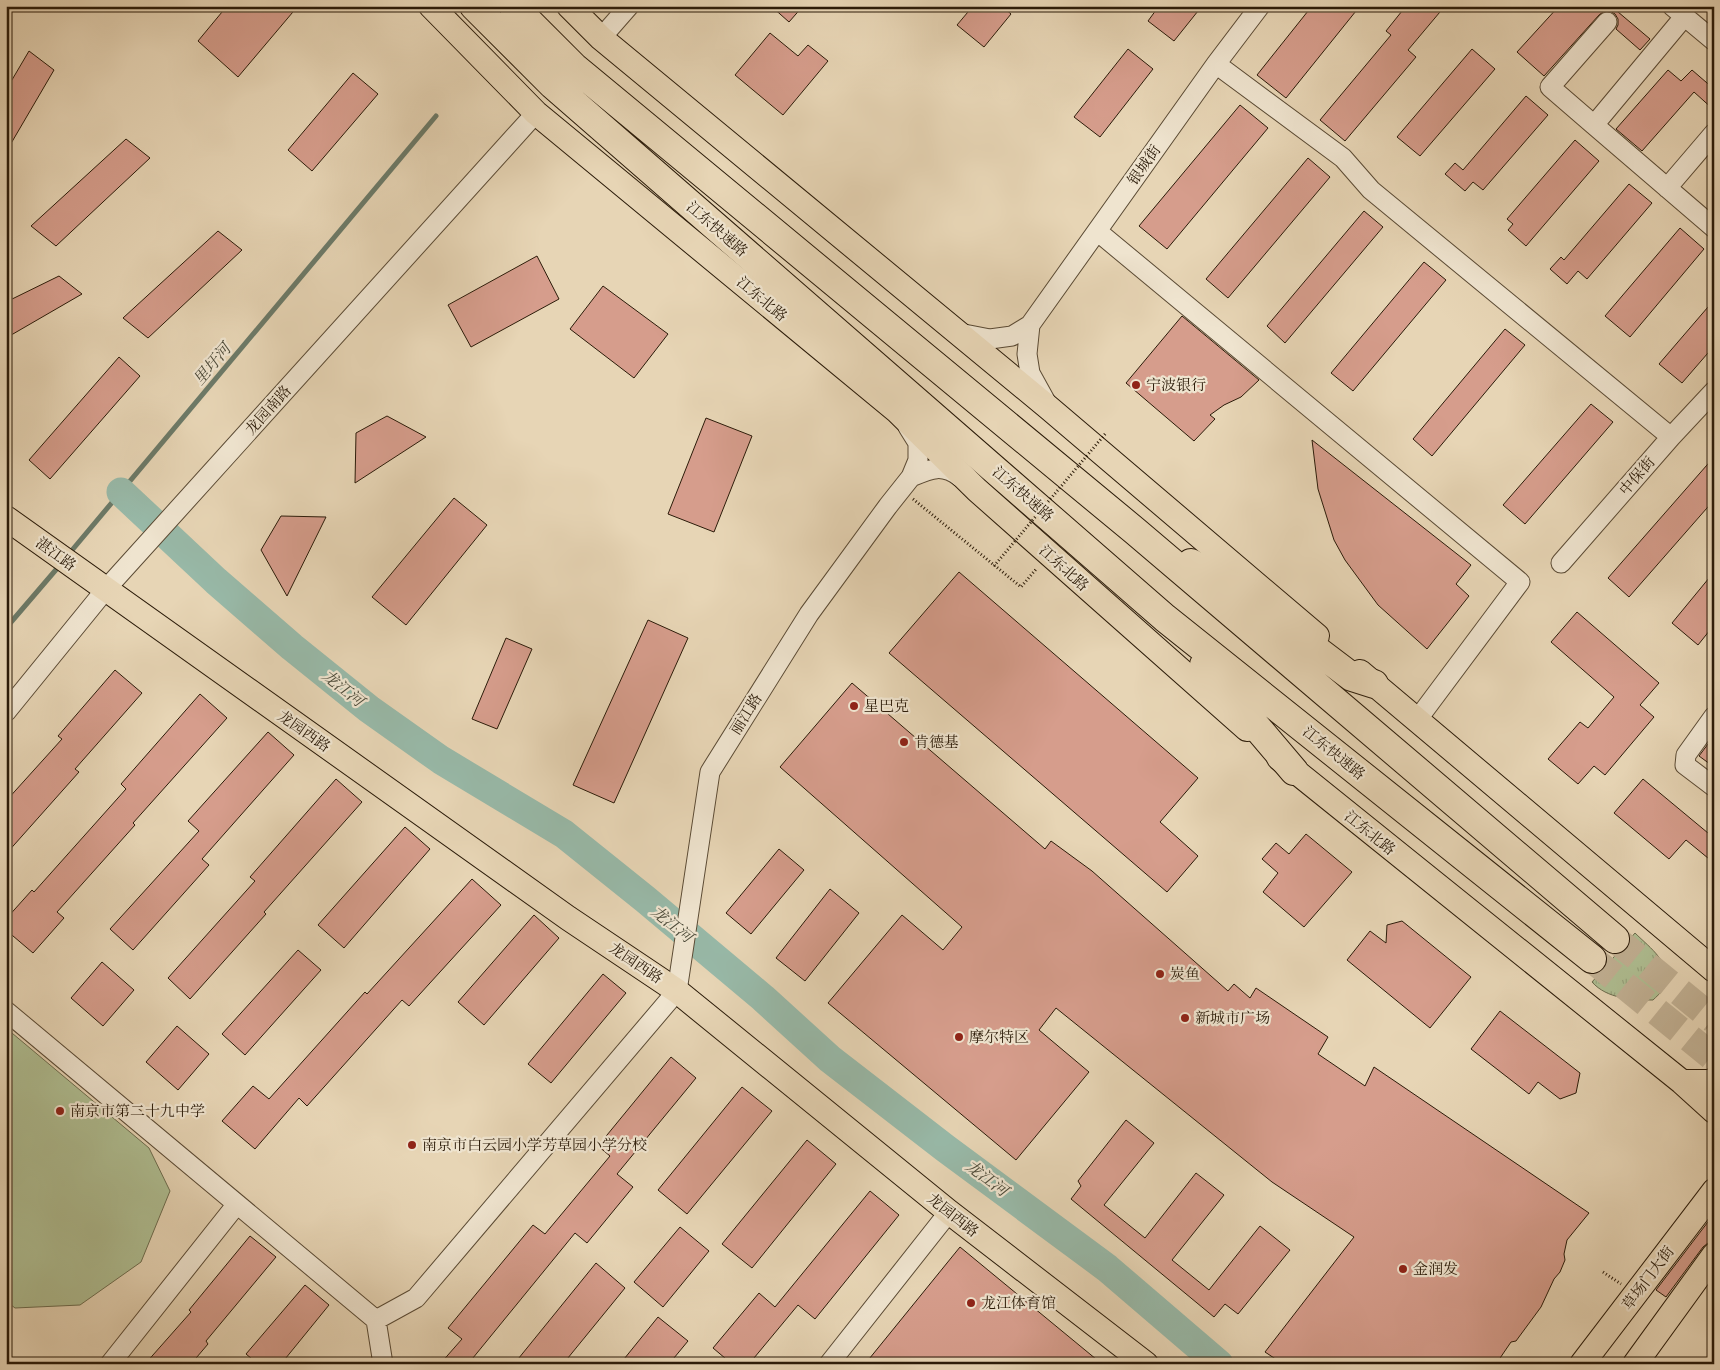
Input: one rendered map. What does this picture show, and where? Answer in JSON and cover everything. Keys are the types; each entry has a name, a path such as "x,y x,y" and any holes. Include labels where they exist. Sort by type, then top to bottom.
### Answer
{"highway":[{"name":"江东快速路","path":"474,6 553,86 1165,618 1592,959"},
{"path":"513,6 574,67 1135,531 1615,939"},
{"path":"1135,531 1232,586 1352,677 1374,684"},
{"path":"1165,618 1294,771"}],"main road":[{"name":"江东北路","path":"431,6 536,113 897,411 977,490 1294,771 1682,1082 1714,1111"},
{"path":"568,6 602,38 1049,408 1714,970"},
{"name":"湛江路","path":"6,518 106,590"},
{"name":"龙园西路","path":"106,590 568,918 677,991 949,1212 1146,1364"},
{"path":"1682,1082 1710,1082 1714,1080"},
{"name":"草场门大街","path":"1582,1364 1714,1191"},
{"path":"1635,1364 1714,1255"}],"street":[{"path":"602,38 629,6"},
{"name":"银城街","path":"959,333 990,339 1012,336 1030,325 1216,64 1260,6"},
{"path":"1594,125 1678,12 1714,41"},
{"path":"1606,22 1550,88 1714,228"},
{"path":"1216,64 1343,158 1371,190 1671,437"},
{"name":"龙园南路","path":"6,712 106,590 536,113"},
{"path":"1667,188 1714,133"},
{"path":"1097,231 1520,582 1417,720"},
{"name":"银城街","path":"1030,325 1027,354 1030,373 1049,408"},
{"name":"中保街","path":"1561,563 1671,437 1714,391"},
{"name":"丽江路","path":"677,991 710,772 809,614 906,483 918,460 918,443 897,411"},
{"path":"906,483 932,468 951,470 977,490"},
{"path":"1714,716 1686,754 1685,765 1714,787"},
{"path":"376,1320 416,1298 677,991"},
{"path":"6,1011 376,1320 383,1364"},
{"path":"110,1364 237,1204"},
{"path":"829,1364 949,1212"}],"path":[{"path":"994,566 1106,433"},
{"path":"906,483 994,566 1021,587 1049,554"}],"green space":[{"path":"1635,933 1659,957 1666,971 1664,988 1653,1000 1629,999 1613,995 1598,988 1592,982"},
{"name":"南京市第二十九中学","path":"6,1028 149,1148 170,1191 141,1262 80,1305 15,1308 6,1301"}],"building":[{"path":"227,6 298,6 238,77 198,41"},
{"path":"771,6 803,6 789,22"},
{"path":"973,6 1002,6 1011,14 984,47 957,25"},
{"path":"1159,6 1202,6 1174,41 1148,21"},
{"path":"1312,6 1360,6 1286,98 1257,75"},
{"path":"1406,6 1445,6 1408,50 1416,57 1345,141 1320,120 1391,35 1386,31"},
{"path":"1559,6 1611,6 1650,39 1640,50 1616,29 1618,19 1615,14 1610,11 1603,12 1544,76 1517,52"},
{"path":"770,33 798,56 808,45 828,61 783,115 735,75"},
{"path":"1128,49 1153,69 1100,137 1074,117"},
{"path":"1472,49 1495,69 1420,156 1397,137"},
{"path":"29,51 54,70 6,152 6,90"},
{"path":"1668,70 1681,81 1692,70 1714,89 1714,110 1694,92 1642,151 1616,129"},
{"path":"353,73 378,94 312,171 288,150"},
{"path":"1526,96 1548,115 1483,190 1473,182 1465,191 1445,174 1455,163 1463,170"},
{"path":"1240,105 1268,128 1167,249 1139,226"},
{"path":"126,139 150,158 56,246 31,226"},
{"path":"1575,140 1599,161 1526,246 1508,230 1513,224 1507,219"},
{"path":"1308,158 1330,177 1228,298 1206,279"},
{"path":"1629,184 1652,203 1587,279 1578,271 1567,284 1550,269 1561,257 1564,260"},
{"path":"1364,211 1383,227 1285,343 1267,326"},
{"path":"1680,228 1704,249 1630,337 1605,316"},
{"path":"218,231 242,250 148,338 123,318"},
{"path":"537,256 559,299 471,347 448,305"},
{"path":"1424,262 1446,280 1353,391 1331,373"},
{"path":"59,276 82,294 6,338 6,302"},
{"path":"603,286 668,334 634,378 570,329"},
{"path":"1714,300 1714,346 1682,383 1659,364"},
{"path":"1182,316 1259,380 1241,397 1224,405 1210,415 1215,419 1194,441 1126,383"},
{"path":"1505,329 1525,345 1432,456 1413,439"},
{"path":"119,357 140,376 50,479 29,460"},
{"path":"1591,404 1613,422 1525,524 1503,505"},
{"path":"387,416 426,437 355,483 356,433"},
{"path":"706,418 752,436 714,532 668,514"},
{"path":"1312,440 1471,565 1456,584 1469,596 1427,649 1378,605 1345,560 1334,540 1318,489"},
{"path":"1714,457 1714,500 1629,597 1608,578"},
{"path":"454,498 487,525 406,625 372,597"},
{"path":"281,516 326,517 287,596 261,550"},
{"path":"959,572 1198,778 1160,822 1198,856 1167,892 889,653"},
{"path":"1714,572 1714,625 1698,645 1672,623"},
{"path":"1577,612 1659,683 1640,705 1654,717 1605,775 1594,766 1578,784 1548,759 1580,722 1588,728 1614,697 1551,642"},
{"path":"648,620 688,638 614,803 573,785"},
{"path":"506,638 532,649 497,729 472,719"},
{"path":"115,670 142,693 75,769 79,772 6,854 6,801 62,739 58,736"},
{"name":"新城市广场","path":"852,683 1045,849 1051,841 1092,871 1228,991 1234,984 1250,998 1256,988 1328,1037 1318,1054 1365,1086 1374,1067 1589,1213 1567,1240 1564,1254 1565,1260 1541,1307 1516,1341 1511,1342 1496,1364 1283,1364 1265,1352 1354,1237 1272,1182 1056,1008 1039,1030 1089,1072 1016,1160 828,1003 902,915 943,950 962,927 780,767"},
{"path":"200,694 227,718 57,912 64,918 33,953 6,930 6,919 32,890 34,892 126,789 121,784"},
{"path":"268,732 294,755 202,859 209,865 133,950 110,929 199,831 188,821"},
{"path":"1714,736 1714,767 1699,756"},
{"path":"336,779 362,802 190,999 168,978 255,881 250,877"},
{"path":"1643,779 1714,838 1714,863 1686,840 1669,859 1614,813"},
{"path":"405,827 430,849 344,948 318,925"},
{"path":"1306,834 1352,872 1304,927 1263,892 1278,873 1262,859 1276,843 1289,854"},
{"path":"779,849 804,870 751,934 726,913"},
{"path":"472,879 501,905 409,1006 402,1000 307,1106 299,1098 255,1149 222,1121 253,1086 269,1099 365,992 367,994"},
{"path":"830,889 859,913 805,981 776,958"},
{"path":"534,915 559,938 484,1025 458,1002"},
{"path":"1402,921 1471,977 1430,1028 1347,960 1370,931 1386,943 1387,925"},
{"path":"298,950 321,970 245,1055 222,1034"},
{"path":"102,962 134,990 103,1026 71,998"},
{"path":"603,974 626,993 551,1083 528,1064"},
{"path":"1500,1011 1580,1073 1576,1093 1560,1099 1538,1082 1529,1094 1471,1049"},
{"path":"177,1026 209,1054 178,1090 146,1062"},
{"path":"671,1057 696,1078 617,1174 633,1187 587,1243 575,1233 468,1364 440,1364 462,1339 448,1328 533,1225 545,1234 610,1156 598,1146"},
{"path":"742,1087 772,1111 687,1214 658,1190"},
{"path":"1126,1120 1154,1143 1104,1205 1145,1238 1196,1173 1224,1195 1172,1260 1209,1290 1260,1226 1290,1250 1238,1314 1225,1304 1214,1317 1071,1199 1081,1186 1078,1181"},
{"path":"807,1140 836,1164 752,1268 722,1244"},
{"path":"870,1191 899,1215 815,1319 798,1305 749,1364 732,1364 713,1348 759,1293 775,1307"},
{"path":"1714,1214 1714,1242 1708,1243 1703,1247 1666,1297 1656,1290"},
{"path":"680,1227 709,1251 663,1307 634,1282"},
{"path":"250,1236 276,1257 206,1341 208,1344 191,1364 145,1364 191,1312 189,1310"},
{"name":"龙江体育馆","path":"960,1247 1102,1364 865,1364"},
{"path":"596,1263 625,1288 563,1364 514,1364"},
{"path":"305,1285 329,1305 281,1364 258,1364 246,1354"},
{"path":"658,1317 688,1341 669,1364 620,1364"}],"waterway":[{"name":"里圩河","path":"68,555 436,116"},
{"name":"龙江河","path":"121,492 216,581 292,647 369,709 441,760 564,834 763,998 830,1059 945,1148 1107,1268 1219,1364"},
{"name":"里圩河","path":"6,628 60,565"}],"tunnel":[{"path":"1615,939 1714,1020"},
{"path":"1592,959 1714,1058"}],"place":[{"name":"宁波银行","path":"1136,385"},
{"name":"星巴克","path":"854,706"},
{"name":"肯德基","path":"904,742"},
{"name":"炭鱼","path":"1160,974"},
{"name":"新城市广场","path":"1185,1018"},
{"name":"摩尔特区","path":"959,1037"},
{"name":"南京市第二十九中学","path":"60,1111"},
{"name":"南京市白云园小学芳草园小学分校","path":"412,1145"},
{"name":"金润发","path":"1403,1269"},
{"name":"龙江体育馆","path":"971,1303"}]}
